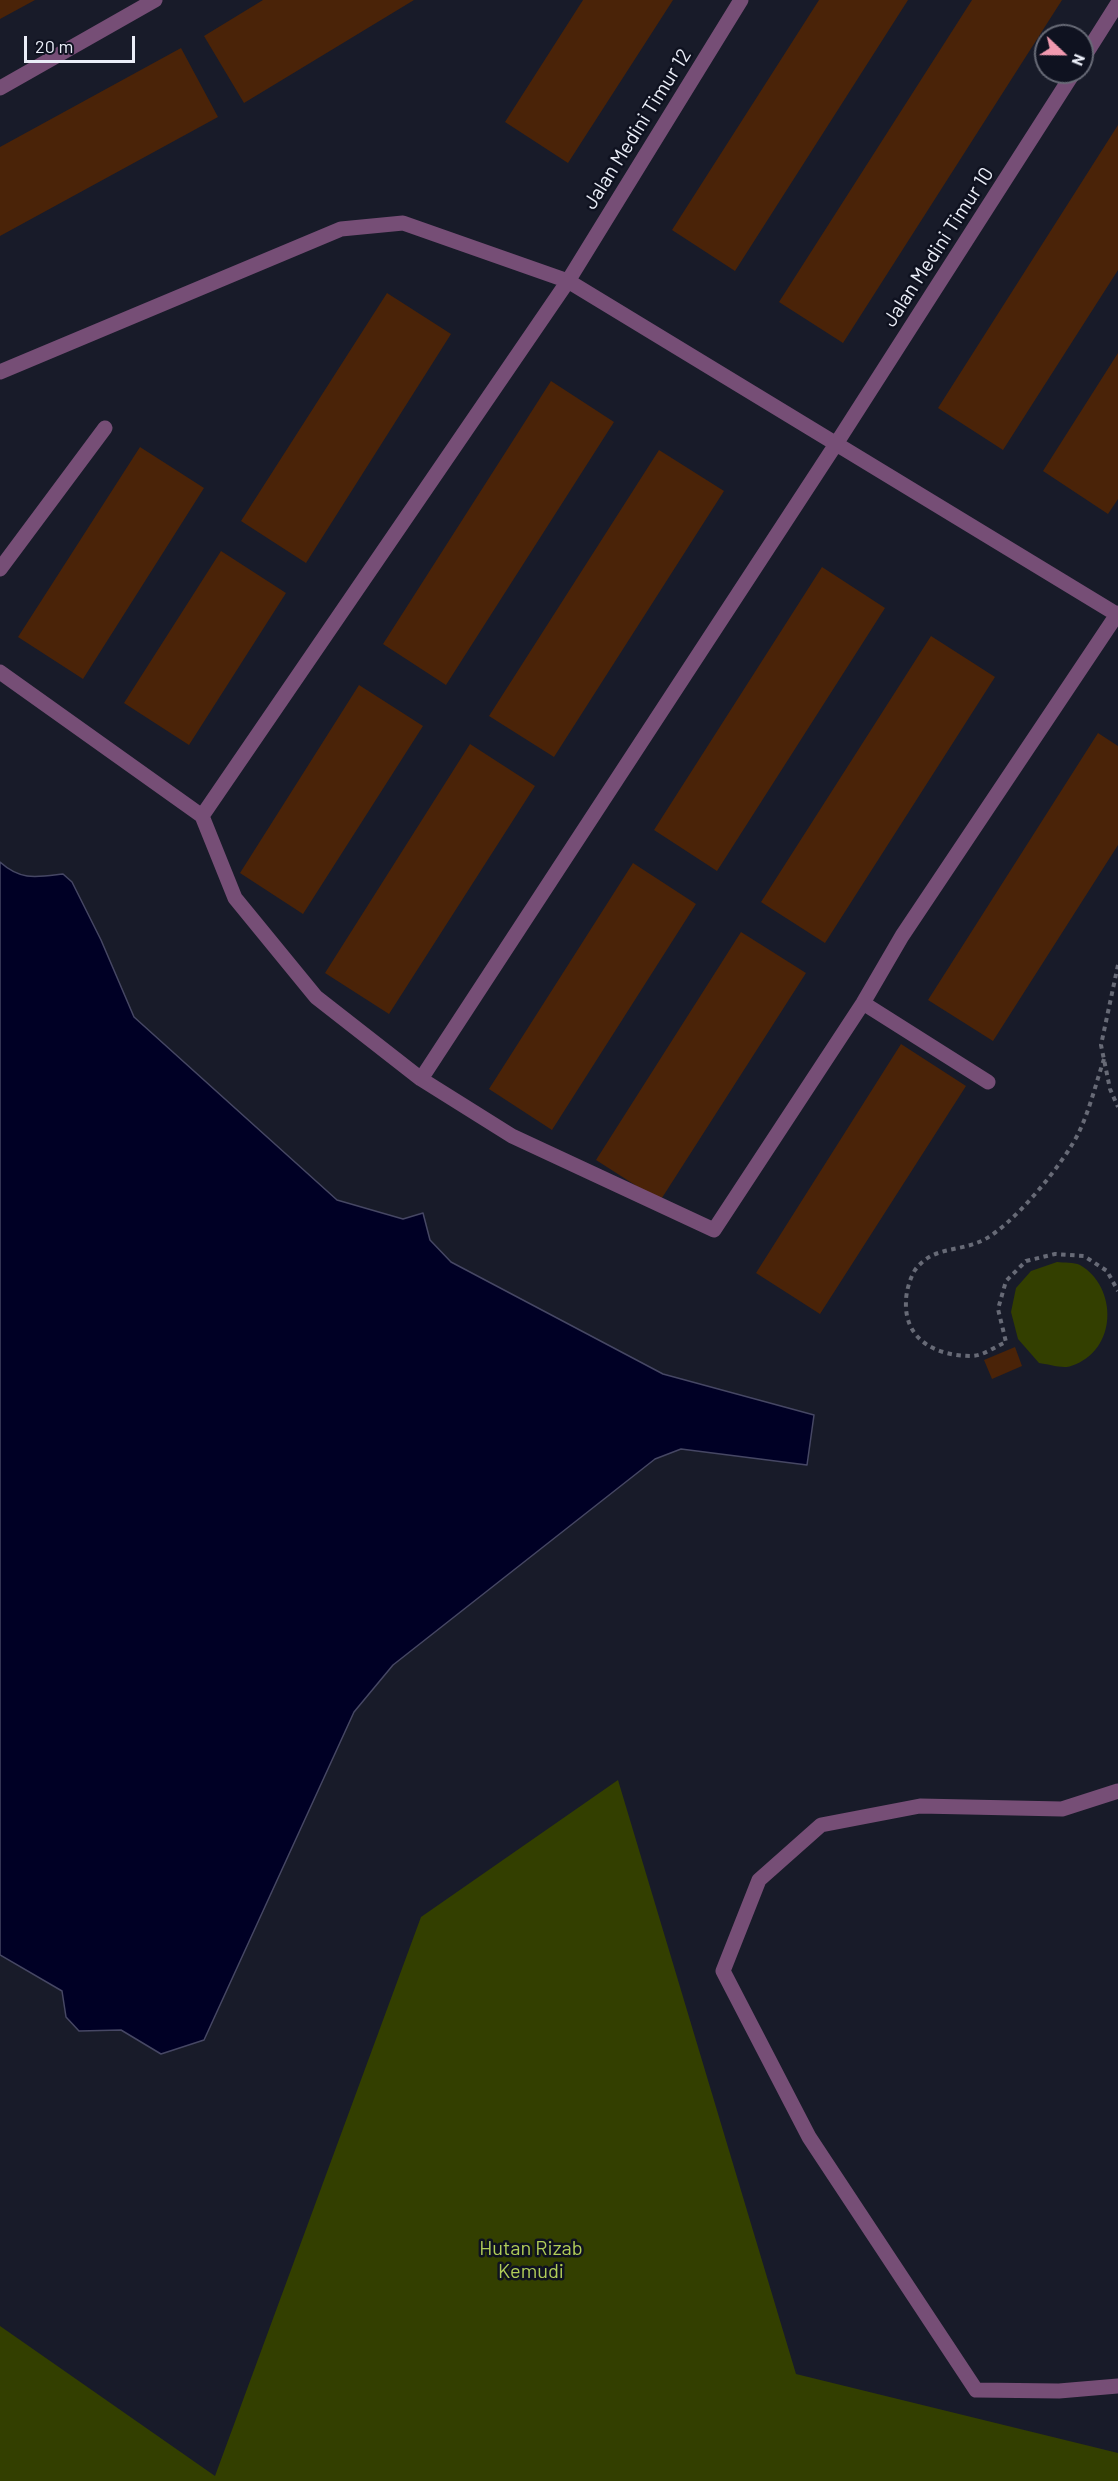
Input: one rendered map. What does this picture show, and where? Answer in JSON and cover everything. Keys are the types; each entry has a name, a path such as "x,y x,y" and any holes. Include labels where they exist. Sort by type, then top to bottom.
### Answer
{"street":[{"path":"0,88 154,0"},
{"name":"Jalan Medini Timur 12","path":"202,816 568,281 741,0"},
{"path":"1094,41 1118,3"},
{"name":"Jalan Medini Timur 10","path":"421,1080 836,444 1066,84"},
{"path":"0,372 341,229 403,224 568,281 1118,614 902,936 863,1003 714,1230 512,1136 421,1080 316,997 235,898 202,816 0,672"},
{"path":"0,569 105,428"},
{"path":"863,1003 988,1082"},
{"path":"1118,1791 1062,1809 920,1806 821,1825 759,1880 723,1971 809,2137 976,2390 1059,2391 1118,2386"}],"path":[{"path":"1118,964 1101,1045 1110,1089 1118,1107"},
{"path":"1104,1059 1079,1132 1046,1182 1008,1221 980,1242 929,1255 914,1272 906,1295 905,1314 914,1335 931,1349 974,1356 1006,1342 998,1309 1006,1281 1026,1261 1055,1254 1084,1256 1107,1271 1118,1291"}],"green space":[{"path":"1057,1262 1078,1264 1092,1275 1101,1288 1106,1303 1105,1333 1098,1347 1086,1358 1068,1367 1039,1363 1018,1339 1011,1312 1016,1288 1031,1271"},
{"name":"Hutan Rizab Kemudi","path":"618,1780 796,2374 1118,2453 1118,2481 0,2481 0,2326 215,2476 421,1917"}],"water":[{"path":"0,862 22,875 37,877 63,874 72,882 101,940 134,1017 337,1200 403,1219 423,1213 430,1240 451,1262 663,1374 814,1415 807,1465 681,1449 655,1459 393,1665 354,1712 204,2040 161,2054 121,2030 79,2031 66,2017 62,1991 0,1955"}],"building":[{"path":"0,0 35,0 0,19"},
{"path":"263,0 414,0 244,103 204,36"},
{"path":"583,0 673,0 568,163 505,122"},
{"path":"819,0 908,0 735,271 672,230"},
{"path":"972,0 1062,0 1047,24 1034,24 1034,44 843,343 779,302"},
{"path":"181,48 218,117 0,236 0,147"},
{"path":"1118,125 1118,270 1003,450 938,408"},
{"path":"387,293 451,334 306,563 241,521"},
{"path":"1118,353 1118,499 1108,514 1043,471"},
{"path":"551,381 614,422 446,685 383,644"},
{"path":"140,447 204,488 83,679 18,637"},
{"path":"659,450 724,491 554,757 489,716"},
{"path":"221,551 286,593 189,745 124,703"},
{"path":"822,567 885,608 717,871 654,830"},
{"path":"931,636 995,677 825,943 761,902"},
{"path":"359,685 423,726 303,914 240,873"},
{"path":"1098,733 1118,746 1118,845 993,1041 928,1000"},
{"path":"470,744 535,786 389,1014 325,973"},
{"path":"633,863 696,904 552,1130 489,1089"},
{"path":"741,932 806,973 660,1201 596,1160"},
{"path":"901,1044 966,1086 820,1314 756,1273"},
{"path":"1015,1347 1022,1366 992,1379 984,1360"}]}
